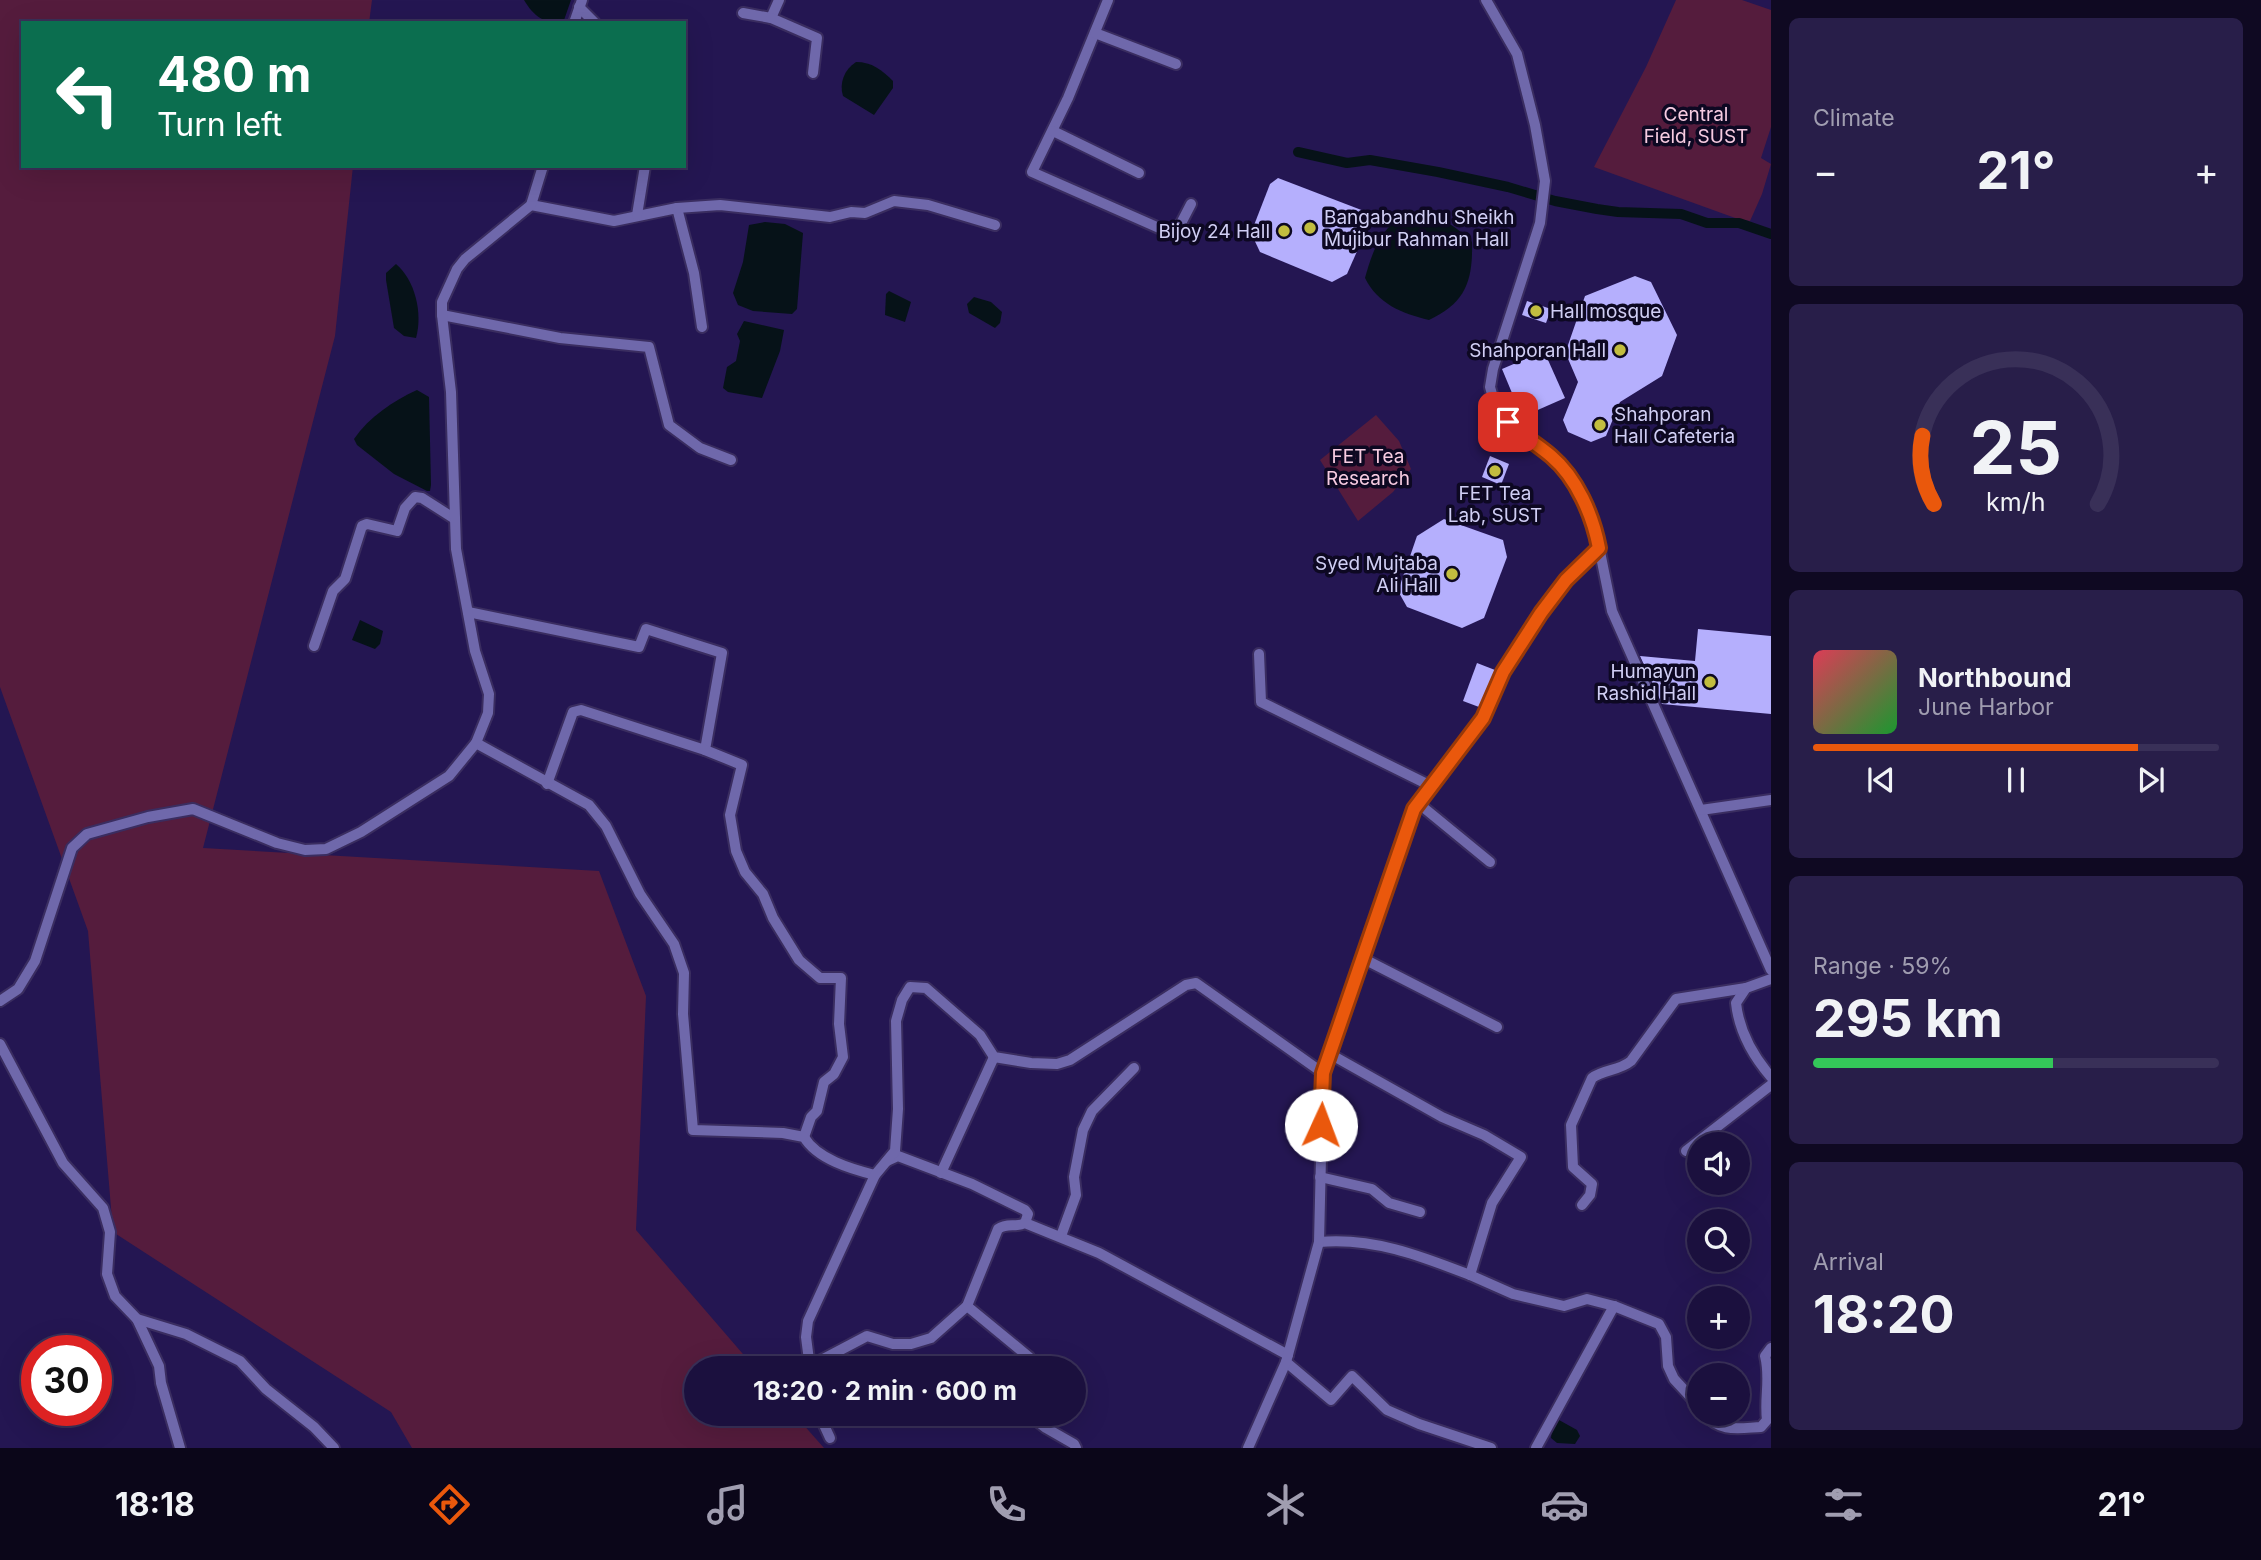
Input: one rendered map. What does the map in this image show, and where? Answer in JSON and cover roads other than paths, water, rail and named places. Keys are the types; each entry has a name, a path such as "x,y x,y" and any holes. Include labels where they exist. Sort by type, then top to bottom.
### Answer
{"street":[{"path":"771,18 779,0"},
{"path":"1108,0 1053,131 1032,172 1175,235 1191,204"},
{"path":"1486,0 1517,54 1535,125 1545,181 1540,223 1493,369 1491,394 1496,408 1508,422 1554,458 1568,475 1586,507 1599,548 1612,611 1767,952 1771,970"},
{"path":"575,21 581,4"},
{"path":"581,4 594,21"},
{"path":"743,13 771,18 817,38 813,73"},
{"path":"1095,33 1176,64"},
{"path":"1053,131 1139,173"},
{"path":"0,1001 18,989 35,961 72,848 87,834 148,817 193,809 277,843 304,850 326,849 360,832 449,776 476,743 488,713 489,694 475,652 456,549 451,392 442,302 457,269 465,259 531,205 542,168"},
{"path":"637,215 645,168"},
{"path":"531,205 614,221 677,208 720,205 830,216 851,212 865,213 894,201 928,205 995,225"},
{"path":"677,208 694,273 702,327"},
{"path":"442,315 560,338 649,347 669,425 700,448 731,460"},
{"path":"314,646 333,592 345,579 362,526 367,524 397,531 405,508 415,497 422,498 455,519"},
{"path":"1248,1448 1287,1358 1319,1242 1323,1073 1418,803 1483,718 1503,672 1541,613 1566,580 1599,548"},
{"path":"468,612 639,647 646,629 722,653 705,750"},
{"path":"1259,654 1261,702 1431,786"},
{"path":"547,784 573,712 581,710 705,750 742,765 730,815 736,850 745,872 762,894 773,918 804,966 820,978 841,978 839,1024 843,1057 834,1074 824,1082 817,1111 811,1117 804,1137"},
{"path":"476,743 589,805 606,826 640,894 674,944 684,973 683,1014 693,1130 783,1133 804,1137 809,1145 847,1168 875,1175"},
{"path":"1701,810 1771,800"},
{"path":"1418,803 1490,862"},
{"path":"1363,958 1497,1027"},
{"path":"1582,1205 1590,1195 1592,1184 1573,1167 1571,1125 1592,1078 1622,1068 1631,1061 1676,999 1746,988 1771,979"},
{"path":"809,1356 806,1337 808,1321 875,1175 894,1151 897,1136 896,1021 902,1000 910,987 926,988 980,1035 993,1057 1011,1062 1058,1064 1070,1060 1186,985 1196,983 1323,1073"},
{"path":"1746,988 1736,1003 1737,1016 1755,1058 1771,1077"},
{"path":"0,1044 63,1163 103,1208 110,1232 107,1273 115,1296 137,1319 159,1366 161,1384 180,1448"},
{"path":"1330,1054 1442,1117 1484,1135 1521,1157 1492,1203 1471,1275"},
{"path":"942,1173 993,1057"},
{"path":"1061,1236 1076,1195 1073,1177 1083,1130 1092,1111 1134,1068"},
{"path":"1686,1151 1771,1085"},
{"path":"830,1356 867,1336 893,1344 931,1338 967,1306 998,1229 1006,1225 1021,1226 1028,1214 1025,1210 972,1184 898,1156 885,1162"},
{"path":"1320,1177 1372,1189 1389,1203 1420,1212"},
{"path":"1025,1223 1099,1253 1287,1358 1331,1400 1352,1376 1387,1410 1419,1424 1491,1448"},
{"path":"1319,1242 1344,1240 1409,1251 1513,1294 1564,1306 1587,1299 1614,1306 1659,1324 1666,1337 1668,1366 1679,1387 1687,1395"},
{"path":"967,1306 1028,1356"},
{"path":"1536,1448 1614,1306"},
{"path":"137,1319 186,1334 240,1360 267,1389 314,1427 334,1448"},
{"path":"1716,1426 1761,1427 1767,1420 1765,1404 1769,1386 1765,1356 1771,1348"},
{"path":"825,1426 831,1438"},
{"path":"1043,1426 1074,1444 1076,1448"}],"waterway":[{"path":"1298,152 1347,163 1370,160 1438,172 1597,209 1681,214 1707,223 1739,223 1771,234"}],"place":[{"name":"Bangabandhu Sheikh Mujibur Rahman Hall","path":"1310,228"},
{"name":"Bijoy 24 Hall","path":"1284,231"},
{"name":"Hall mosque","path":"1536,311"},
{"name":"Shahporan Hall","path":"1620,350"},
{"name":"Shahporan Hall Cafeteria","path":"1600,425"},
{"name":"FET Tea Lab, SUST","path":"1495,471"},
{"name":"Syed Mujtaba Ali Hall","path":"1452,574"},
{"name":"Humayun Rashid Hall","path":"1710,682"}],"park label":[{"name":"Central Field, SUST","path":"1696,125"},
{"name":"FET Tea Research","path":"1368,467"}]}
